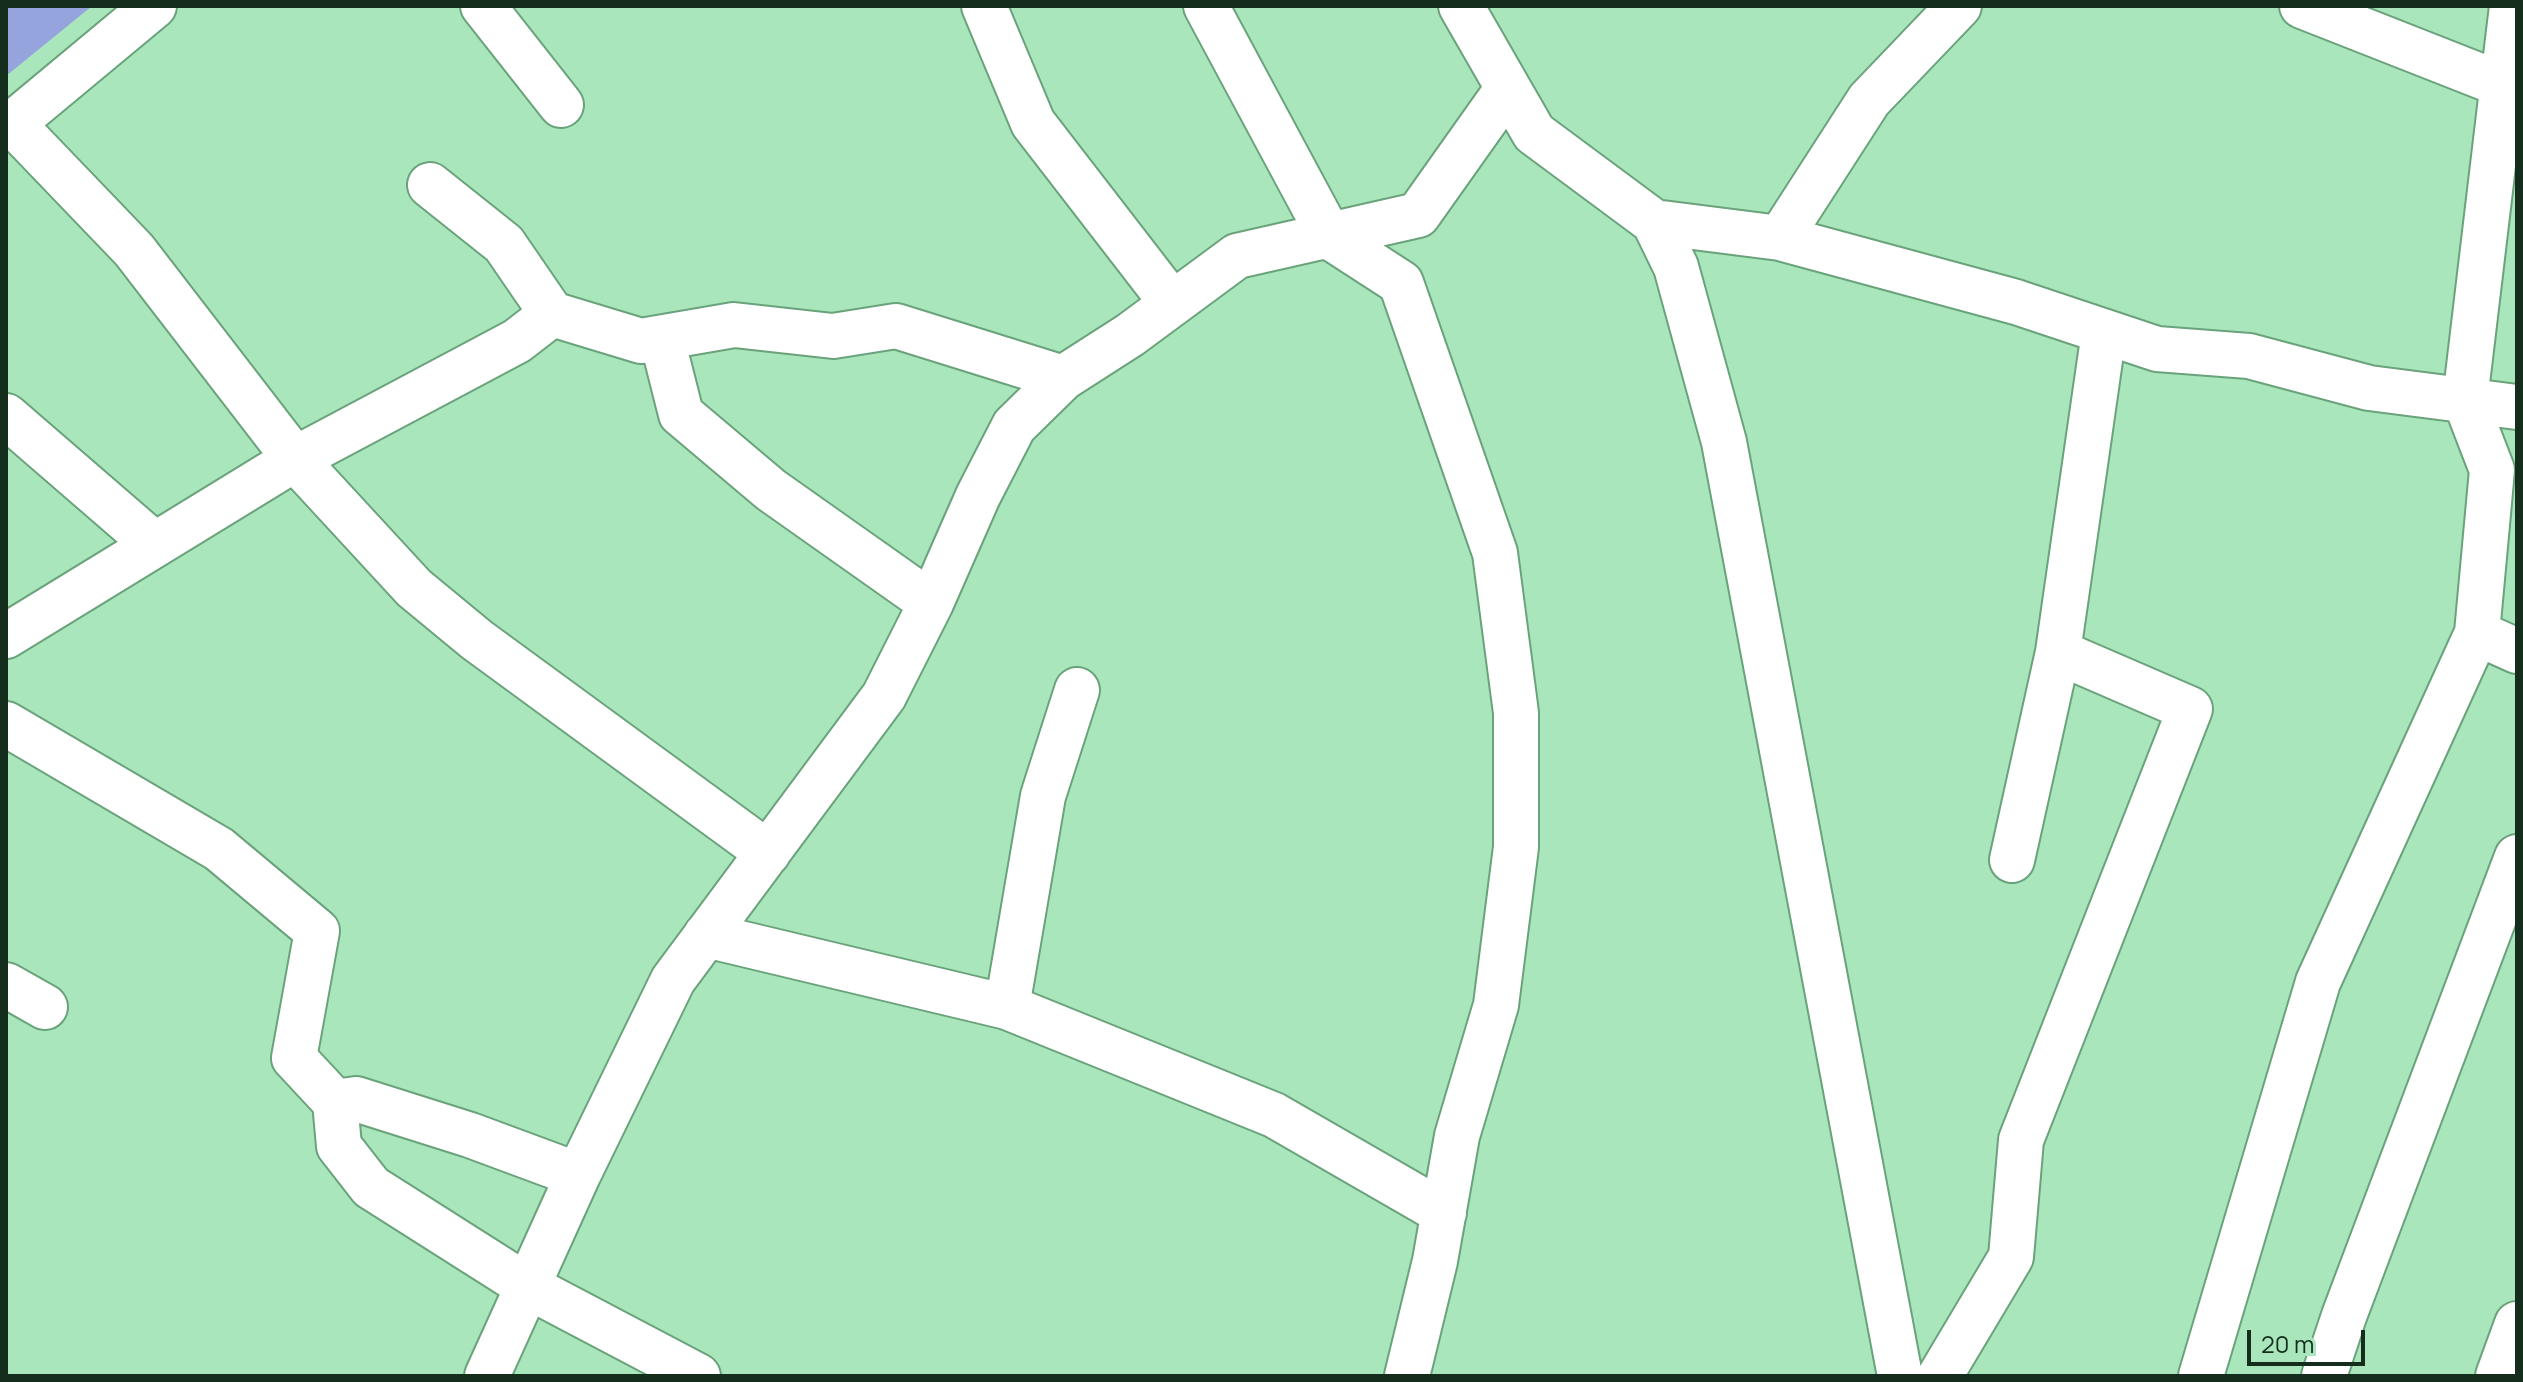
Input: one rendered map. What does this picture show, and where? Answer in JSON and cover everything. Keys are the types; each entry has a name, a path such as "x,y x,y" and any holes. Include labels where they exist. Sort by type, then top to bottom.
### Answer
{"street":[{"path":"154,6 10,127 134,250 295,459 414,588 477,640 768,853"},
{"path":"483,6 561,105"},
{"path":"984,6 1033,123 1172,303"},
{"path":"1206,6 1330,237 1401,283 1495,553 1516,713 1516,847 1496,1005 1457,1136 1444,1213 1407,1376"},
{"path":"1461,6 1534,133 1654,222 1676,267 1724,442 1900,1376"},
{"path":"1780,238 1869,100 1959,6"},
{"path":"2302,6 2503,85"},
{"path":"2201,1376 2318,982 2477,633 2492,470 2465,400 2512,6"},
{"path":"487,1376 578,1175 673,980 884,696 1014,426 1063,378 1237,256 1418,215 1508,88"},
{"path":"430,185 504,244 552,314 641,341 734,325 833,336 896,326 1063,378"},
{"path":"1654,222 1780,238 2016,302 2157,349 2249,356 2369,388 2517,407"},
{"path":"6,636 295,459 517,341 552,314"},
{"path":"2012,860 2058,652 2104,332"},
{"path":"662,339 681,414 771,490 931,603"},
{"path":"6,416 154,544"},
{"path":"2477,633 2517,651"},
{"path":"1940,1376 2011,1257 2021,1140 2190,709 2058,652"},
{"path":"1007,1007 1043,796 1077,690"},
{"path":"6,724 219,849 317,931 294,1058 335,1102 339,1146 371,1187 527,1286 698,1376"},
{"path":"2324,1376 2349,1301 2517,857"},
{"path":"706,935 1007,1007 1274,1115 1444,1213"},
{"path":"6,985 45,1007"},
{"path":"335,1102 356,1099 470,1135 578,1175"},
{"path":"2498,1376 2517,1324"}],"water":[{"path":"6,6 92,6 6,76"}]}
